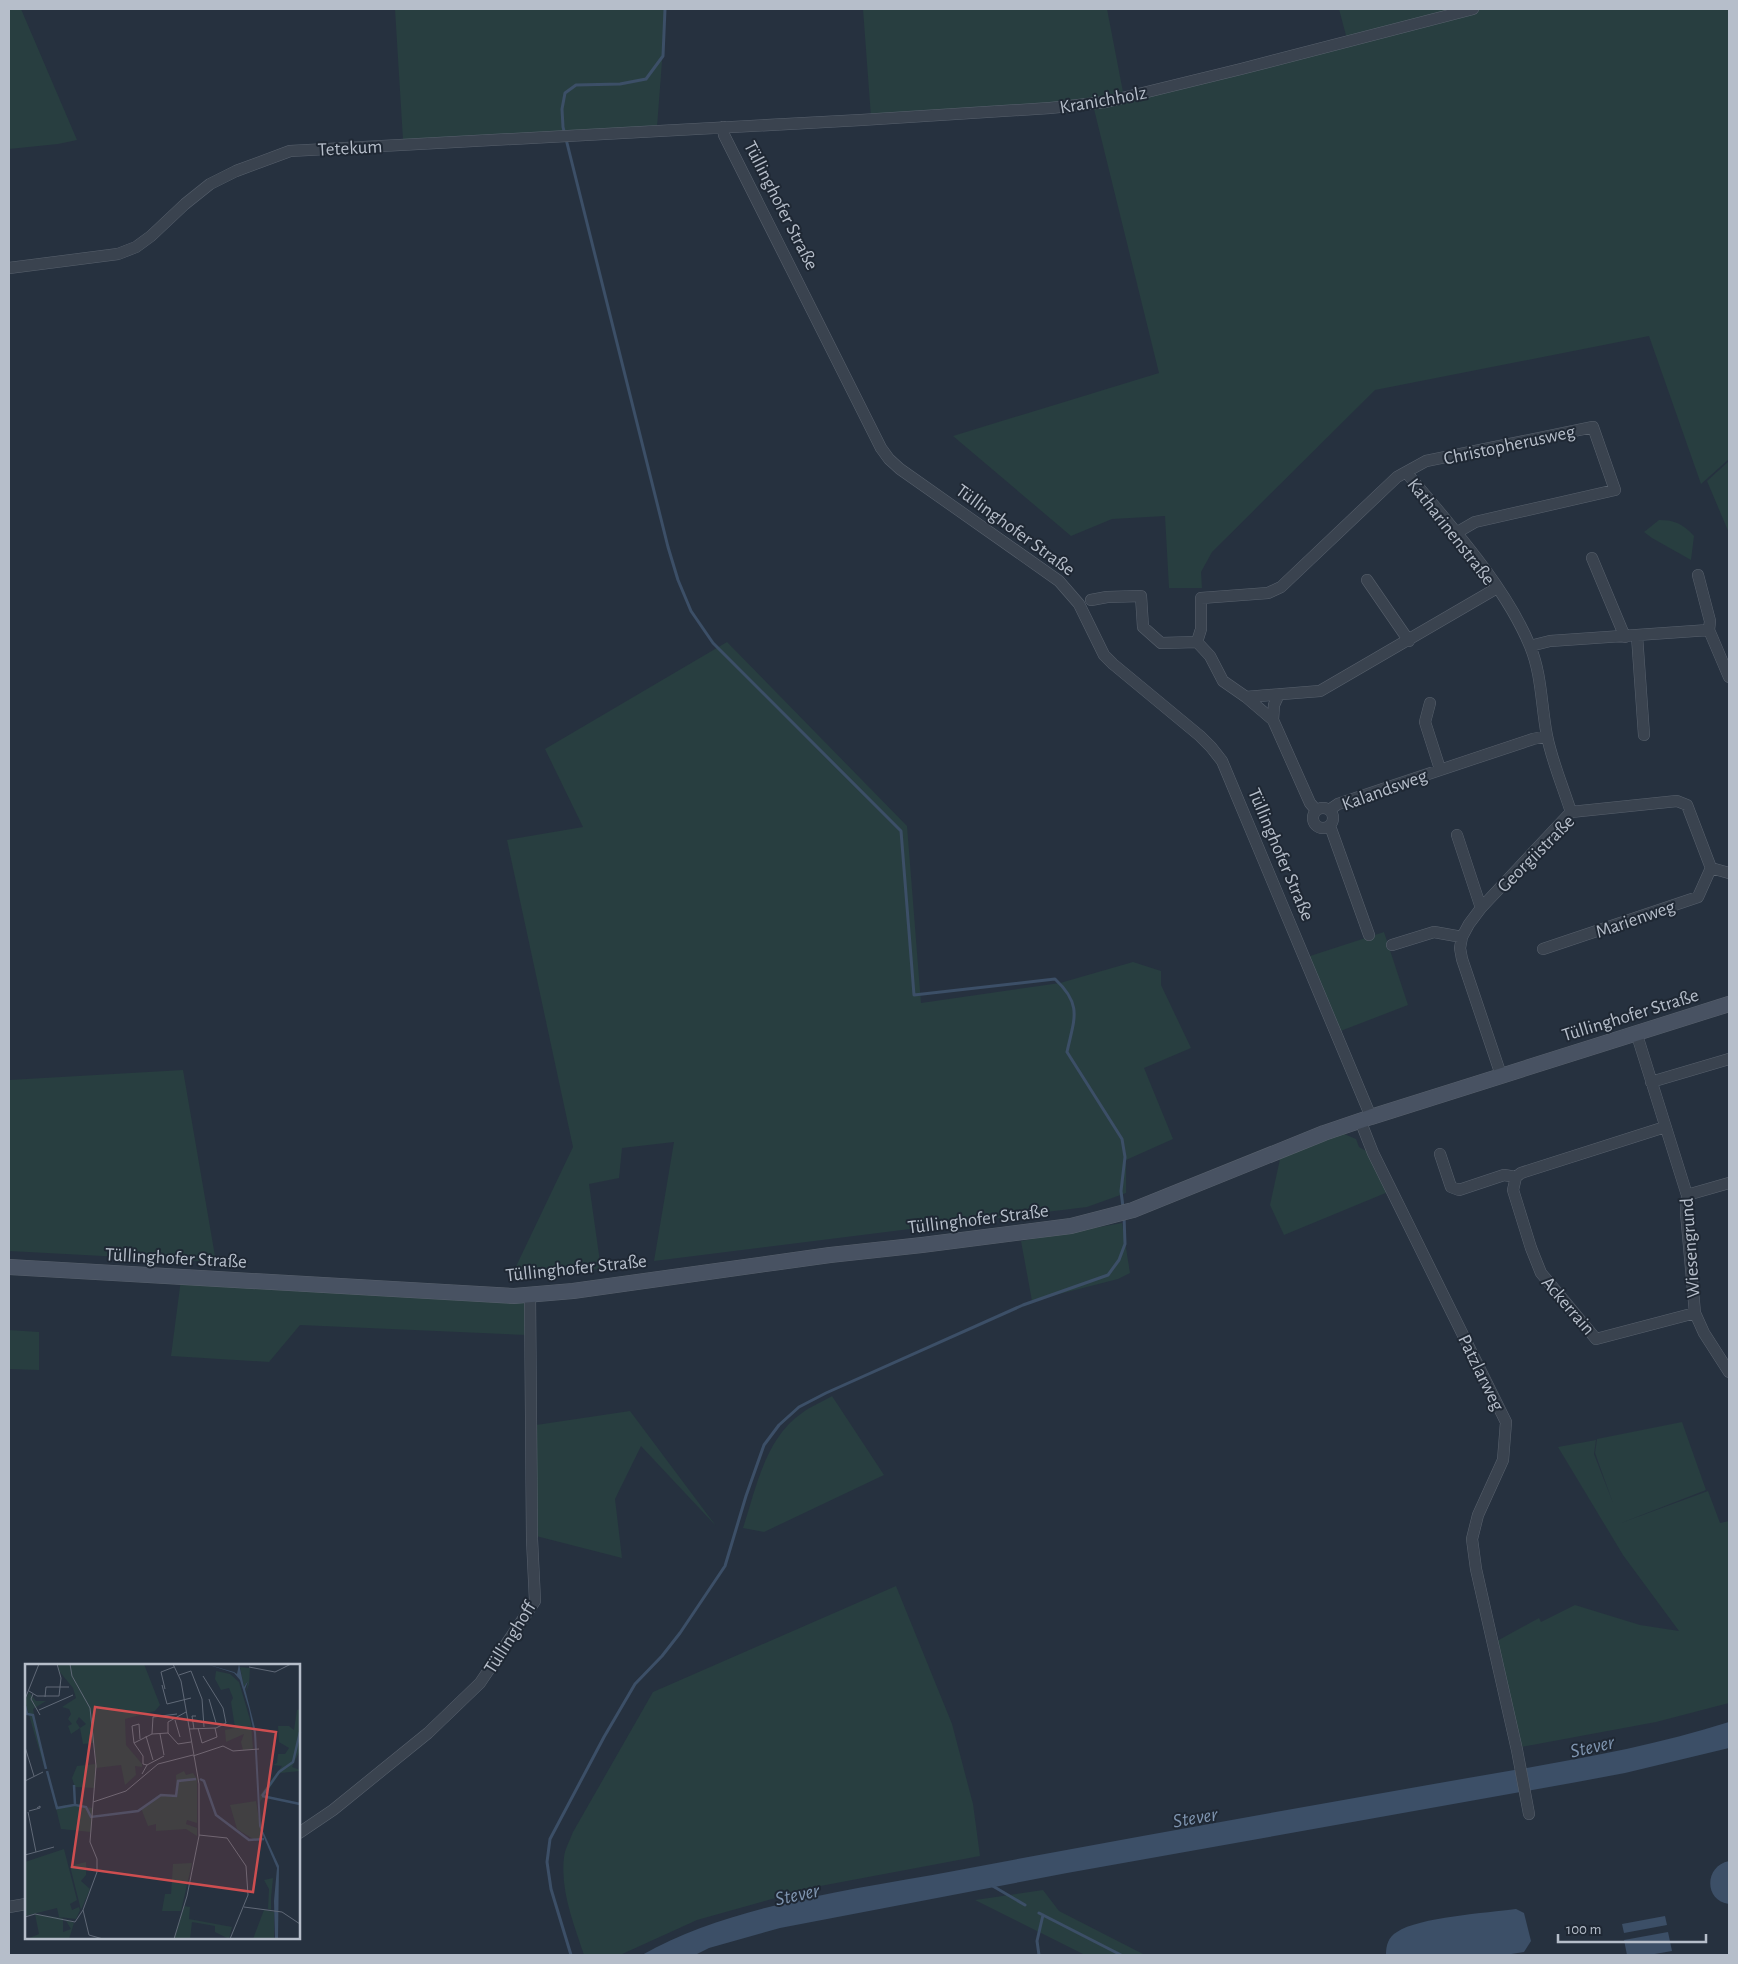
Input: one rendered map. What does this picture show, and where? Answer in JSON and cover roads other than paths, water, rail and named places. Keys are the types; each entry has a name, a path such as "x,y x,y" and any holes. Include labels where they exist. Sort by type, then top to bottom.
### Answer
{"main road":[{"name":"Tüllinghofer Straße","path":"9,1267 417,1291 530,1295 573,1291 830,1255 922,1246 1071,1226 1133,1210 1365,1118 1729,1004"}],"street":[{"name":"Kranichholz","path":"723,127 1050,108 1106,102 1240,70 1473,9"},
{"name":"Tetekum","path":"9,268 118,254 136,246 151,236 185,204 210,184 236,171 290,151 723,127"},
{"name":"Tüllinghofer Straße","path":"723,127 724,134 881,448 889,460 1059,581 1079,604 1104,655 1200,736 1222,761 1365,1118"},
{"name":"Christopherusweg","path":"1406,472 1426,461 1593,427 1615,490 1475,522 1456,533"},
{"name":"Katharinenstraße","path":"1197,642 1201,629 1201,598 1268,593 1281,587 1397,477 1406,472 1498,588 1515,615 1530,646 1539,674 1547,736 1571,812"},
{"path":"1592,558 1625,637"},
{"path":"1698,576 1710,620 1709,630 1729,677"},
{"path":"1368,580 1409,641"},
{"path":"1246,697 1320,691 1498,588"},
{"path":"1091,600 1141,596 1143,627 1161,643 1197,642 1210,656 1223,681 1246,697 1273,720 1310,803 1316,810"},
{"path":"1530,646 1550,641 1709,630"},
{"path":"1637,636 1644,736"},
{"path":"1273,720 1274,705 1279,694"},
{"name":"Kalandsweg","path":"1430,704 1425,722 1440,769"},
{"name":"Kalandsweg","path":"1329,810 1338,804 1440,769 1547,736"},
{"name":"Georgiistraße","path":"1462,937 1481,908 1571,812 1677,801 1687,805 1711,868"},
{"path":"1316,810 1325,808 1329,810 1333,818 1330,826 1369,935"},
{"path":"1316,810 1312,818 1316,826 1323,828 1330,826"},
{"name":"Georgiistraße","path":"1457,835 1481,908"},
{"path":"1711,868 1729,873"},
{"name":"Marienweg","path":"1543,949 1698,896 1711,868"},
{"path":"1392,945 1434,932 1462,937 1460,948 1462,959 1501,1075"},
{"name":"Wiesengrund","path":"1636,1032 1687,1195 1686,1212 1695,1313 1704,1333 1729,1372"},
{"path":"1652,1082 1729,1059"},
{"name":"Patzlarweg","path":"1365,1118 1379,1165 1506,1422 1503,1460 1478,1515 1472,1539 1476,1569 1529,1810"},
{"path":"1440,1154 1451,1187 1458,1190 1504,1176 1516,1177 1665,1127"},
{"name":"Ackerrain","path":"1516,1177 1513,1190 1541,1273 1596,1339 1695,1313"},
{"path":"1687,1195 1729,1182"},
{"name":"Tüllinghoff","path":"300,1832 334,1810 428,1733 480,1683 535,1601 532,1539 530,1295"},
{"path":"9,1907 25,1904"}],"water":[{"path":"1729,1722 1729,1748 1625,1773 1067,1873 780,1928 709,1948 695,1955 642,1955 677,1938 715,1923 754,1911 835,1892 1618,1751"},
{"path":"1729,1861 1729,1904 1715,1897 1710,1883 1715,1869"},
{"path":"1516,1909 1524,1913 1531,1941 1524,1952 1505,1955 1386,1955 1387,1945 1391,1936 1407,1927 1437,1919"},
{"path":"1665,1916 1667,1925 1624,1933 1622,1924"},
{"path":"1668,1932 1672,1951 1649,1955 1627,1955 1624,1940"}],"waterway":[{"path":"665,9 663,56 646,79 620,84 576,85 565,93 562,109 563,127 668,547 678,580 691,611 713,643 901,831 914,995 1055,979 1064,988 1070,997 1074,1013 1067,1052 1122,1139 1125,1157 1121,1191 1123,1207"},
{"path":"571,1955 551,1889 547,1862 550,1839 604,1737 635,1684 662,1656 680,1633 725,1566 764,1445 779,1425 799,1407 826,1393 1023,1305 1108,1275 1119,1260 1125,1244 1124,1216"},
{"path":"991,1885 1025,1905"},
{"path":"1039,1913 1121,1955"},
{"path":"1039,1955 1037,1941 1043,1915"}],"water label":[{"name":"Stever","path":"1592,1746"},
{"name":"Stever","path":"1195,1817"},
{"name":"Stever","path":"797,1894"}]}
